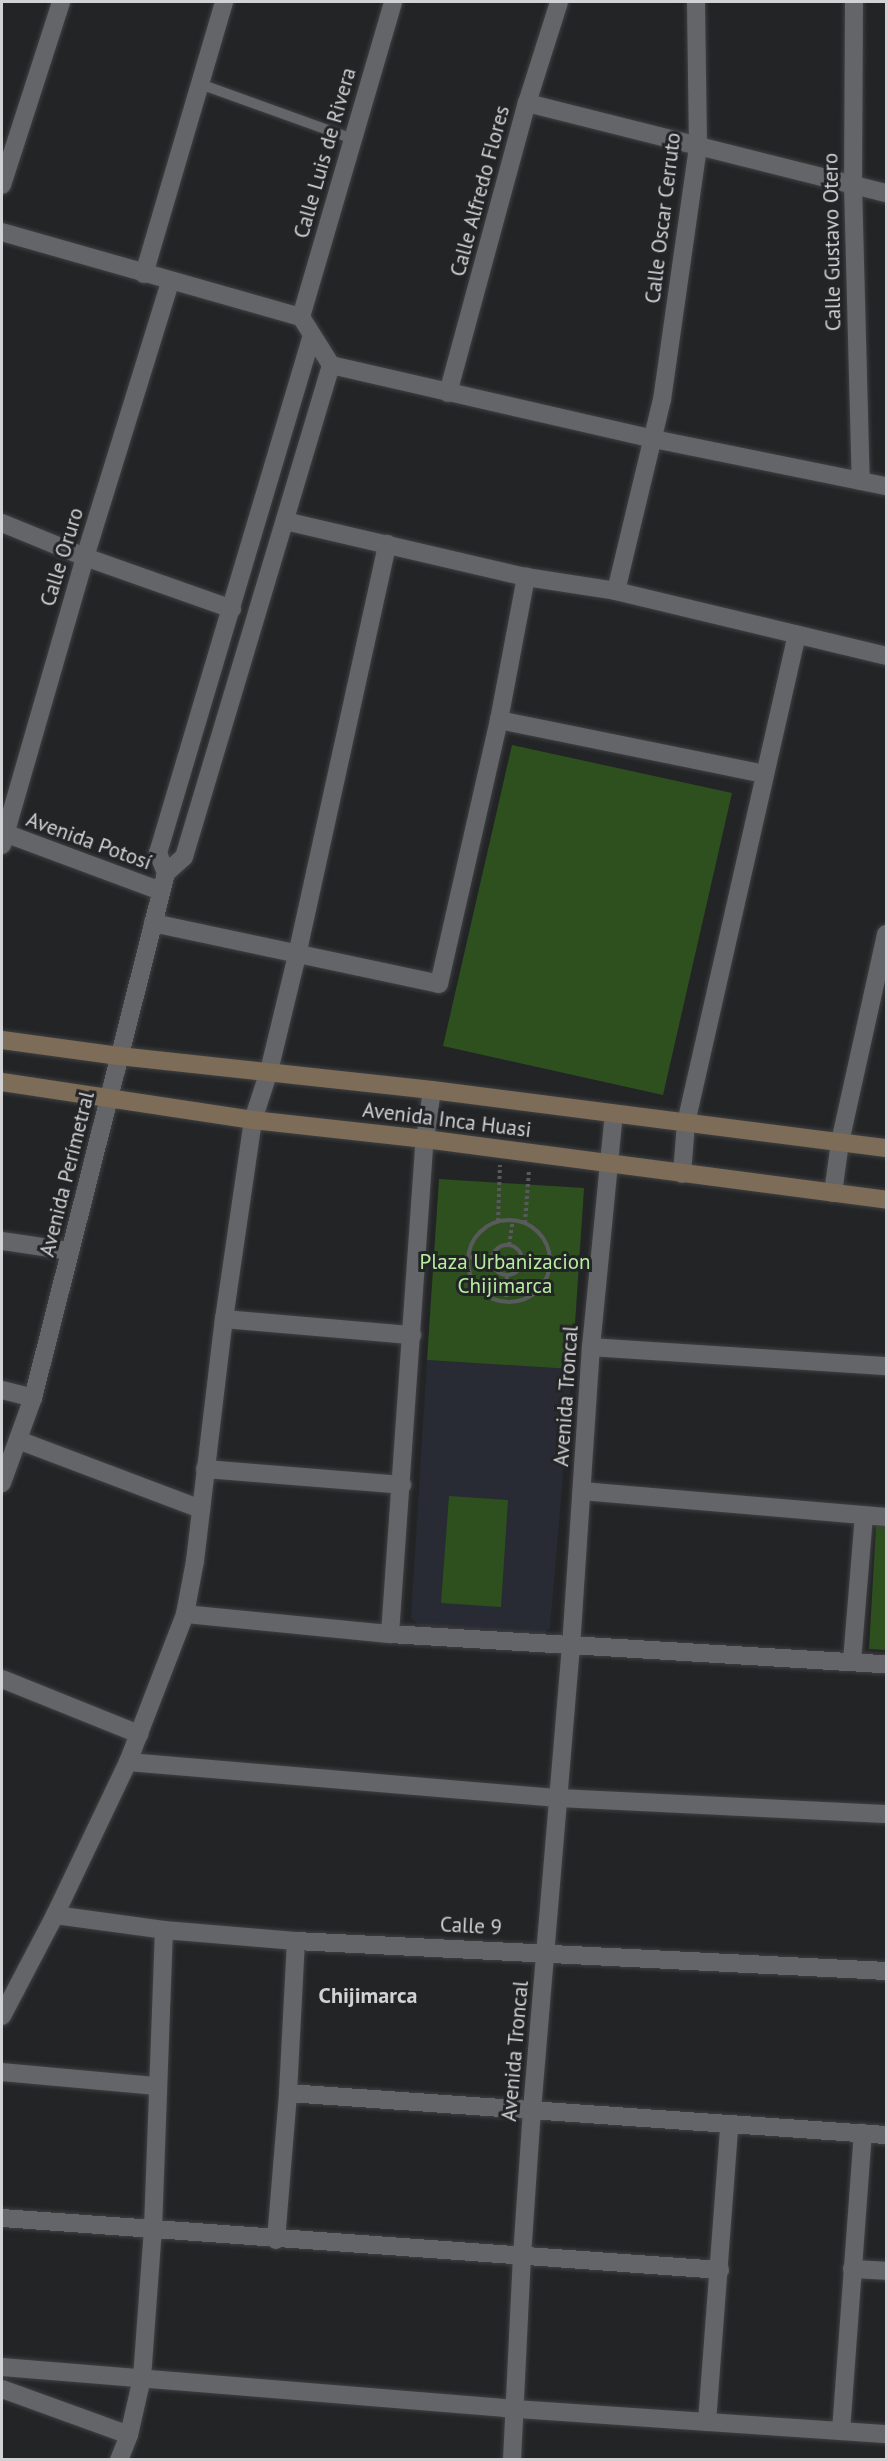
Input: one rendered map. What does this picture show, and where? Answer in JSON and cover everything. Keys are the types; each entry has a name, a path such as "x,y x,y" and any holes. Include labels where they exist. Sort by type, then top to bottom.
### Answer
{"street":[{"path":"2,185 61,2"},
{"path":"144,274 224,2"},
{"name":"Calle Luis de Rivera","path":"301,317 393,2"},
{"name":"Calle Alfredo Flores","path":"448,393 526,103 559,2"},
{"name":"Calle Oscar Cerruto","path":"616,591 662,400 698,146 696,2"},
{"name":"Calle Gustavo Otero","path":"854,2 853,185 861,481"},
{"path":"526,103 886,193"},
{"path":"2,232 170,282 301,317 331,365 654,439 886,486"},
{"name":"Calle Oruro","path":"2,837 170,282"},
{"path":"164,882 158,853 312,335"},
{"path":"164,882 184,857 331,365"},
{"path":"285,521 526,577 616,591 886,656"},
{"path":"2,523 85,557 232,609"},
{"path":"2,2016 55,1915 128,1762 185,1614 253,1120 269,1071 297,955 387,544"},
{"path":"153,923 439,984 499,720 526,577"},
{"path":"682,1174 686,1123 797,634"},
{"path":"499,720 764,774"},
{"name":"Avenida Potosí","path":"2,837 164,882"},
{"name":"Avenida Perímetral","path":"2,1483 33,1398 164,882"},
{"path":"833,1193 840,1142 886,934"},
{"name":"Avenida Inca Huasi","path":"2,1040 119,1056 432,1090 886,1148"},
{"name":"Avenida Inca Huasi","path":"2,1082 253,1120 425,1139 886,1200"},
{"path":"390,1634 425,1139 432,1090"},
{"name":"Avenida Troncal","path":"512,2460 532,2110 571,1647 591,1347 614,1113"},
{"path":"2,1241 70,1251"},
{"path":"224,1319 412,1335"},
{"path":"591,1347 886,1366"},
{"path":"2,1390 33,1398"},
{"path":"18,1440 201,1509"},
{"path":"206,1469 402,1485"},
{"path":"582,1491 886,1517"},
{"path":"852,1661 864,1516"},
{"path":"185,1614 390,1634 571,1647 886,1664"},
{"path":"2,1679 139,1734"},
{"path":"128,1762 558,1798 886,1814"},
{"name":"Calle 9","path":"55,1915 164,1930 296,1941 886,1971"},
{"path":"120,2460 129,2435 142,2378 153,2229 156,2086 164,1930"},
{"path":"276,2240 288,2093 296,1941"},
{"path":"2,2072 156,2086"},
{"path":"288,2093 729,2126 886,2134"},
{"path":"707,2422 729,2126"},
{"path":"841,2431 863,2133"},
{"path":"2,2218 276,2240 720,2270"},
{"path":"852,2269 886,2271"},
{"path":"2,2367 516,2409 886,2434"},
{"path":"2,2389 129,2435"}],"lane":[{"path":"200,84 353,139"}],"path":[{"path":"498,1221 501,1150"},
{"path":"525,1223 531,1154"},
{"path":"508,1245 513,1220"},
{"path":"513,1220 525,1223 545,1240 550,1253 550,1266 539,1290 529,1298 506,1303 489,1298 478,1290 470,1278 467,1257 475,1237 485,1227 498,1221 513,1220"},
{"path":"508,1245 520,1252 522,1262 518,1271 507,1275 496,1270 492,1257 497,1249 508,1245"},
{"path":"417,1257 492,1257"},
{"path":"522,1262 598,1270"},
{"path":"506,1303 507,1275"}],"shaded area":[{"path":"427,1360 572,1369 550,1628 540,1636 422,1628 411,1618"}],"green space":[{"path":"512,745 732,793 663,1095 443,1046"},
{"name":"Plaza Urbanizacion Chijimarca","path":"439,1179 584,1188 572,1369 427,1360"},
{"path":"449,1496 508,1500 501,1607 441,1603"},
{"path":"876,1526 886,1526 886,1650 869,1649"}],"district":[{"name":"Chijimarca","path":"368,1996"}]}
